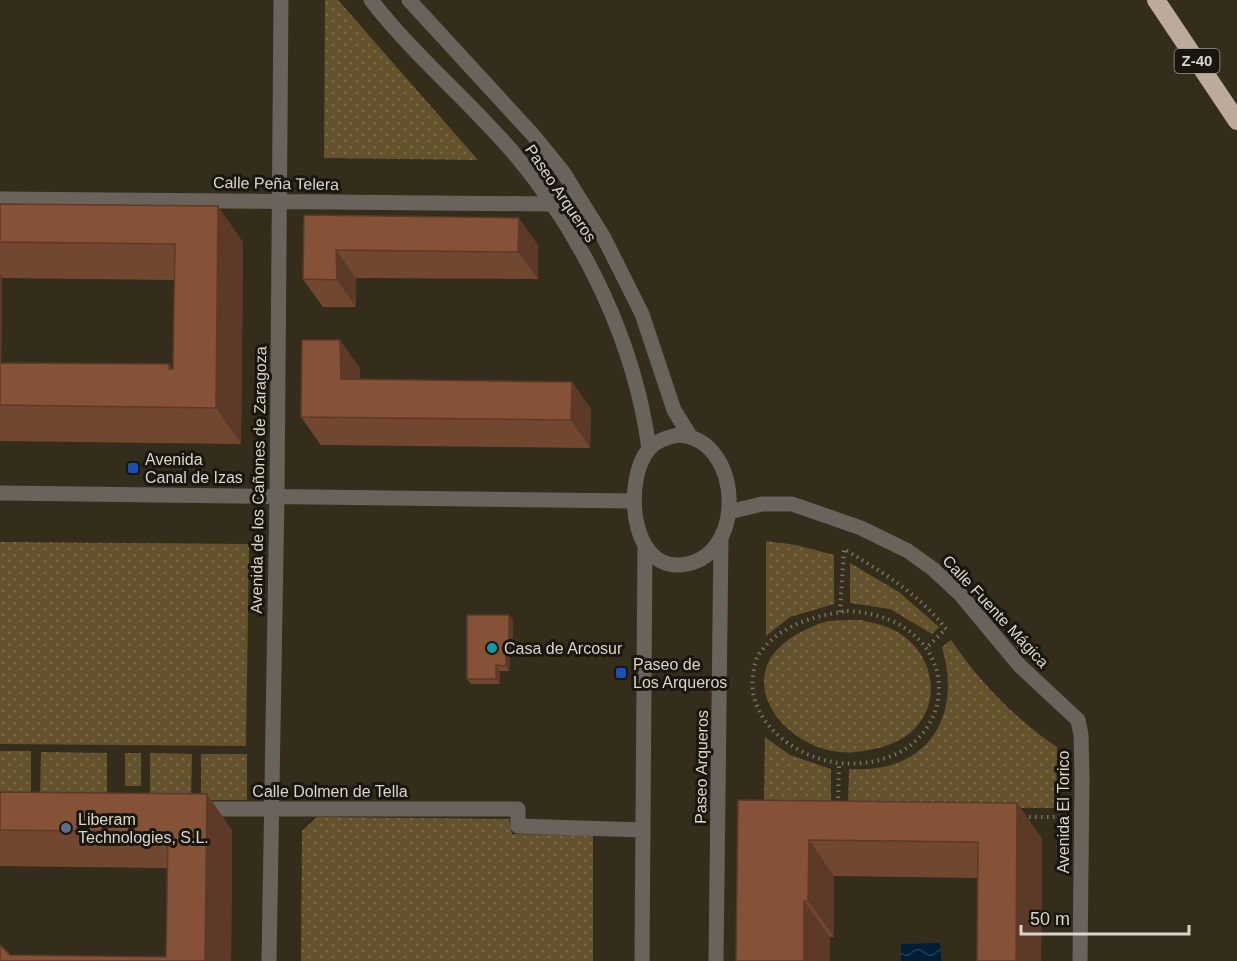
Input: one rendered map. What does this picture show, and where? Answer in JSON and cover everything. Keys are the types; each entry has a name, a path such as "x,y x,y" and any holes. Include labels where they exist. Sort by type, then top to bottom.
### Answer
{"highway":[{"name":"Z-40","path":"1156,0 1237,121"}],"street":[{"name":"Avenida de los Cañones de Zaragoza","path":"269,961 277,495 280,0"},
{"name":"Paseo Arqueros","path":"371,0 412,49 517,157 577,245 616,321 641,402 649,449"},
{"name":"Paseo Arqueros","path":"409,0 533,135 568,180 604,238 642,314 674,410 690,436"},
{"name":"Calle Peña Telera","path":"0,199 551,204"},
{"path":"642,961 645,545 637,525 634,501 638,471 649,449 669,437 690,436 711,449 720,461 726,479 729,512 721,538 714,549 703,559 678,565 659,559 645,545"},
{"path":"0,493 634,501"},
{"name":"Calle Fuente Mágica","path":"729,512 762,504 792,504 861,528 908,551 933,568 960,594 1019,665 1078,720 1081,735"},
{"name":"Paseo Arqueros","path":"716,961 721,538"},
{"name":"Avenida El Torico","path":"1080,961 1081,735"},
{"name":"Calle Dolmen de Tella","path":"188,808 518,809 518,826 643,830"}],"path":[{"path":"840,612 844,549 883,572 918,597 933,612 946,629 926,648"},
{"path":"840,612 864,612 883,617 915,637 926,648 935,665 940,693 925,730 915,742 888,757 839,763 816,758 793,747 776,733 763,718 753,700 752,683 759,655 783,631 798,623 840,612"},
{"path":"838,806 839,763"},
{"path":"1012,817 1082,817"}],"shaded area":[{"path":"325,0 338,0 478,160 324,158"},
{"path":"766,541 796,545 834,555 834,604 790,617 766,636"},
{"path":"0,542 249,544 246,746 0,744"},
{"path":"850,563 899,592 939,627 932,634 890,609 850,603"},
{"path":"861,620 890,628 899,633 921,654 930,681 931,695 927,709 920,722 910,733 894,743 864,751 837,752 812,745 791,731 774,713 765,693 765,672 776,651 799,633 829,621"},
{"path":"951,640 973,670 1012,712 1057,747 1056,808 848,807 849,769 876,768 899,762 918,752 932,737 942,719 947,697 947,673 942,647"},
{"path":"765,737 790,755 831,769 831,806 764,805"},
{"path":"0,751 31,751 31,798 0,798"},
{"path":"41,752 107,753 107,798 40,797"},
{"path":"125,753 141,753 141,786 125,786"},
{"path":"150,753 192,754 191,801 150,800"},
{"path":"201,754 247,754 247,800 201,800"},
{"path":"317,817 509,819 512,834 593,835 593,961 301,961 302,831"}],"water":[{"path":"940,943 941,961 901,961 901,944"}],"building":[{"path":"0,204 218,206 216,408 0,405 0,363 169,364 169,369 173,369 175,244 0,242"},
{"path":"304,215 519,218 518,252 336,250 337,280 303,279"},
{"path":"302,340 340,340 341,379 572,382 571,420 301,417"},
{"name":"Casa de Arcosur","path":"467,615 509,615 509,649 506,649 506,666 496,665 496,679 467,679"},
{"path":"0,792 207,794 205,961 0,961 0,945 10,955 166,957 168,832 0,830"},
{"path":"738,800 1017,803 1016,961 977,961 978,842 809,840 808,901 804,901 804,961 736,961"}],"place":[{"name":"Avenida Canal de Izas","path":"133,468"},
{"name":"Casa de Arcosur","path":"492,648"},
{"name":"Paseo de Los Arqueros","path":"621,673"},
{"name":"Liberam Technologies, S.L.","path":"66,828"}]}
